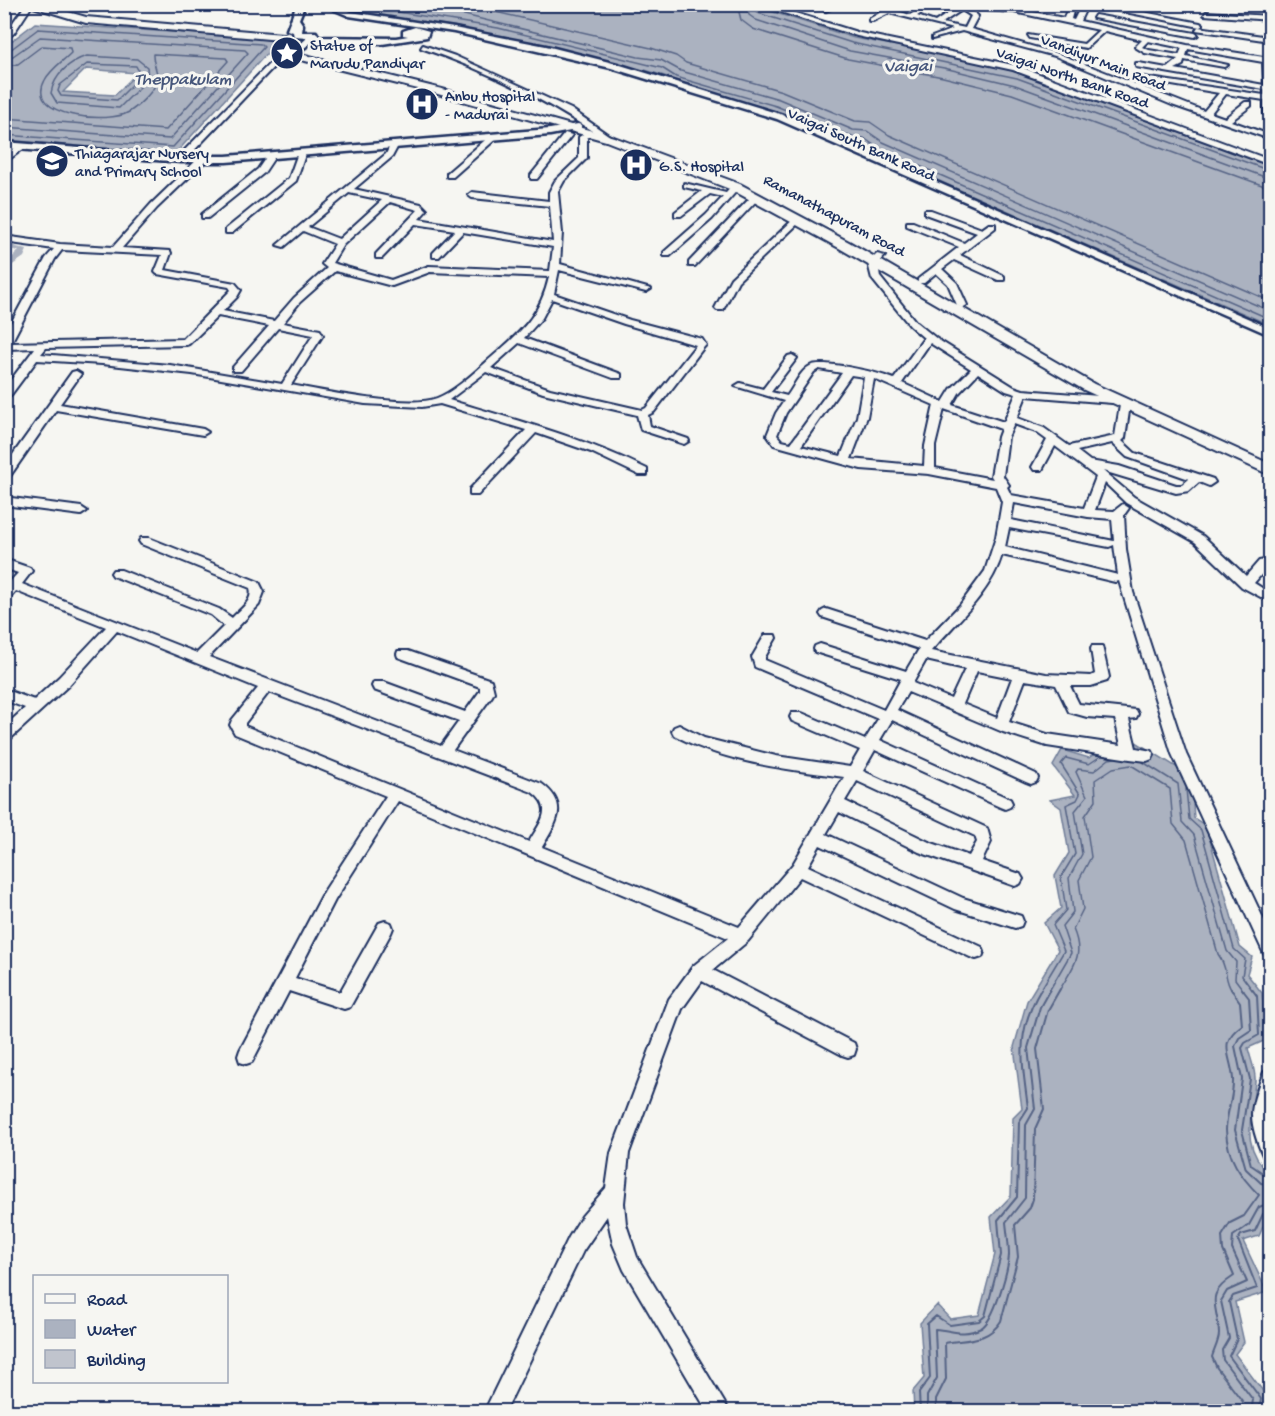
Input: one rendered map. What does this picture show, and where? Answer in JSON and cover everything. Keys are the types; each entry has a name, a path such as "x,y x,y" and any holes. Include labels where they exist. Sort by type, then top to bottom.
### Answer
{"highway":[{"path":"44,4 99,16 291,36"},
{"path":"29,5 86,20 291,36"},
{"path":"291,36 289,43 294,53"},
{"path":"291,36 294,53"},
{"name":"Ramanathapuram Road","path":"294,53 438,91 578,132 607,136 673,154 736,180 877,259 1112,399 1270,470"},
{"name":"Ramanathapuram Road","path":"607,136 732,192 755,198 799,219 921,281 1126,399 1270,461"}],"main road":[{"name":"Vaigai South Bank Road","path":"325,4 339,11 368,19 465,32 614,66 780,117 1270,332"},
{"path":"291,36 301,5"},
{"path":"368,19 384,26 415,32"},
{"name":"Vaigai South Bank Road","path":"291,36 382,38 415,32 465,32"},
{"name":"Vaigai South Bank Road","path":"294,53 310,39 379,41 415,32 470,37 543,53 772,120 1270,340"},
{"path":"4,146 203,159 550,132 578,132"}],"street":[{"name":"Vaigai North Bank Road","path":"758,4 859,35 1015,68 1270,163"},
{"name":"Vaigai North Bank Road","path":"773,4 867,34 1024,67 1270,158"},
{"path":"826,9 839,4"},
{"name":"Vandiyur Main Road","path":"866,4 1026,46 1109,75 1270,137"},
{"path":"871,20 901,4"},
{"path":"911,17 933,4"},
{"path":"951,4 1017,8 1042,20 1051,18 1067,20 1186,48 1269,74"},
{"path":"1042,20 1046,4"},
{"path":"1067,20 1072,4"},
{"path":"1076,23 1084,4"},
{"path":"1150,79 1180,62 1211,4"},
{"path":"6,37 29,5"},
{"path":"936,24 965,6"},
{"path":"934,38 964,30 975,16 965,6"},
{"path":"1092,26 1100,6 1108,6 1198,30"},
{"path":"1206,15 1270,18"},
{"path":"1095,17 1270,39"},
{"path":"1026,46 1032,33 1086,46 1104,29"},
{"path":"1146,39 1138,47 1180,62 1215,70"},
{"path":"423,47 453,57 568,111 607,136"},
{"path":"181,159 294,53"},
{"path":"1152,58 1224,65"},
{"path":"1139,65 1168,70 1269,74"},
{"path":"1226,75 1269,74"},
{"path":"1268,114 1269,74"},
{"path":"1109,75 1224,91 1269,103"},
{"path":"1206,114 1224,91"},
{"path":"1226,121 1248,104"},
{"path":"534,177 578,132"},
{"path":"34,357 89,359 213,374 285,387 410,404 422,405 440,401 518,339 541,314 554,270 557,245 553,204 555,188 583,158 578,132"},
{"path":"450,175 494,137"},
{"path":"282,245 389,155 395,144"},
{"path":"4,161 22,147"},
{"path":"229,231 293,179 302,152"},
{"path":"205,216 261,171 273,155"},
{"path":"115,250 154,206 203,159"},
{"path":"687,185 708,191 732,192"},
{"path":"348,190 421,208 422,213 379,256"},
{"path":"678,214 708,191"},
{"path":"667,254 719,207 732,192"},
{"path":"472,195 553,204"},
{"path":"692,264 755,198"},
{"path":"387,200 340,243 327,264 333,268 392,283 429,269 554,270 645,289"},
{"path":"695,201 719,207"},
{"path":"928,212 984,233"},
{"path":"720,308 734,280 799,219"},
{"path":"414,221 557,245"},
{"path":"910,224 966,248"},
{"path":"921,281 992,226"},
{"path":"303,228 340,243"},
{"path":"436,255 460,230"},
{"path":"4,239 60,247 164,252 168,256 160,270 164,274 232,285 236,290 234,295 192,338 180,343 11,347 5,344 51,258 60,247"},
{"path":"954,256 1000,278"},
{"path":"877,259 875,277 913,324 929,338 1010,389 1022,393 1112,399"},
{"path":"237,369 275,324 333,268"},
{"path":"937,269 952,283 962,305"},
{"path":"483,368 547,391 642,414 650,410 701,342 627,322 548,295"},
{"path":"216,313 315,330 318,335 285,387"},
{"path":"896,383 929,338"},
{"path":"518,339 616,376"},
{"path":"4,397 43,345"},
{"path":"765,393 792,358"},
{"path":"1130,500 1118,514 1113,516 1088,513 929,470 870,467 778,443 773,438 781,413 813,367 821,366 847,373 870,375 896,383 943,405 1009,423 1030,425 1068,450 1130,500 1199,539 1246,584 1270,598"},
{"path":"929,470 930,446 943,405 978,367"},
{"path":"794,447 847,373"},
{"path":"4,476 76,374"},
{"path":"845,461 862,417 870,375"},
{"path":"740,386 790,400"},
{"path":"720,1412 628,1263 617,1227 615,1191 621,1153 675,1005 699,971 742,936 798,869 925,651 964,608 991,572 1004,523 1005,492 997,472 1002,436 1022,393"},
{"path":"440,401 606,452 643,472"},
{"path":"1068,450 1115,440 1122,435 1125,405"},
{"path":"54,406 202,432"},
{"path":"642,414 645,428 684,441"},
{"path":"474,492 533,429"},
{"path":"1038,467 1053,439"},
{"path":"1115,440 1131,455 1209,482"},
{"path":"1088,465 1109,467 1176,489 1185,488 1197,478"},
{"path":"1088,513 1102,476"},
{"path":"4,501 81,511"},
{"path":"1118,514 1120,549 1127,592 1179,754 1270,949"},
{"path":"1004,523 1109,543"},
{"path":"145,542 255,585 258,592 255,602 199,659"},
{"path":"998,550 1115,578"},
{"path":"4,563 26,571 16,586 4,597"},
{"path":"1246,584 1263,564 1270,563"},
{"path":"117,573 215,612 232,625"},
{"path":"16,586 267,686 445,751 548,795 553,804 551,814 533,848"},
{"path":"826,614 925,651 973,665 1061,681 1101,679 1097,649"},
{"path":"4,736 64,681 114,626"},
{"path":"770,638 758,657 760,663 888,715 1031,778"},
{"path":"820,649 907,681 955,706 1001,725 1047,740 1147,755"},
{"path":"404,654 486,684 487,692 445,751"},
{"path":"955,706 973,665"},
{"path":"1001,725 1020,675"},
{"path":"1061,681 1074,708 1087,712 1126,714 1130,753"},
{"path":"267,686 239,720 237,725 240,730 533,848 742,936"},
{"path":"379,686 468,719"},
{"path":"4,694 36,707"},
{"path":"797,717 1005,803"},
{"path":"679,731 701,744 776,762 854,773 982,832 984,842 974,864"},
{"path":"246,1056 330,895 396,793"},
{"path":"837,804 924,847 1015,879"},
{"path":"817,837 960,904 1014,921"},
{"path":"798,869 976,952"},
{"path":"285,982 344,1001 385,928"},
{"path":"699,971 848,1049"},
{"path":"1270,1078 1261,1115 1270,1152"},
{"path":"494,1412 576,1244 589,1223 615,1191"}],"water":[{"name":"Vaigai","path":"332,5 751,5 854,38 947,55 1018,72 1072,90 1270,166 1270,325 870,151 871,149 862,143 851,143 774,112 667,81 671,78 645,70 637,71 605,61 453,26 364,14"},
{"name":"Theppakulam","path":"35,23 280,39 175,154 5,140 5,46","holes":["86,69 137,73 115,95 63,92"]},
{"path":"1136,742 1191,776 1194,818 1206,826 1240,947 1252,957 1247,974 1262,993 1266,1040 1248,1048 1255,1077 1250,1130 1254,1152 1270,1174 1270,1211 1259,1236 1243,1241 1267,1292 1235,1302 1244,1342 1235,1354 1269,1399 1264,1412 914,1412 913,1391 924,1378 920,1323 937,1305 950,1319 979,1315 995,1254 991,1217 1011,1196 1013,1118 1022,1109 1014,1047 1027,1001 1058,950 1044,923 1061,908 1055,876 1069,853 1061,808 1050,800 1075,795 1053,766 1062,750 1089,758 1103,746"}],"building":[{"name":"Anbu Hospital - Madurai","path":"423,97 436,100 422,111 408,109"}],"waterway":[{"path":"4,245 23,250 21,255 4,269"}],"place":[{"name":"Statue of Marudu Pandiyar","path":"287,53"},
{"name":"Anbu Hospital - Madurai","path":"422,104"},
{"name":"Thiagarajar Nursery and Primary School","path":"52,161"},
{"name":"G.S. Hospital","path":"636,165"}]}
